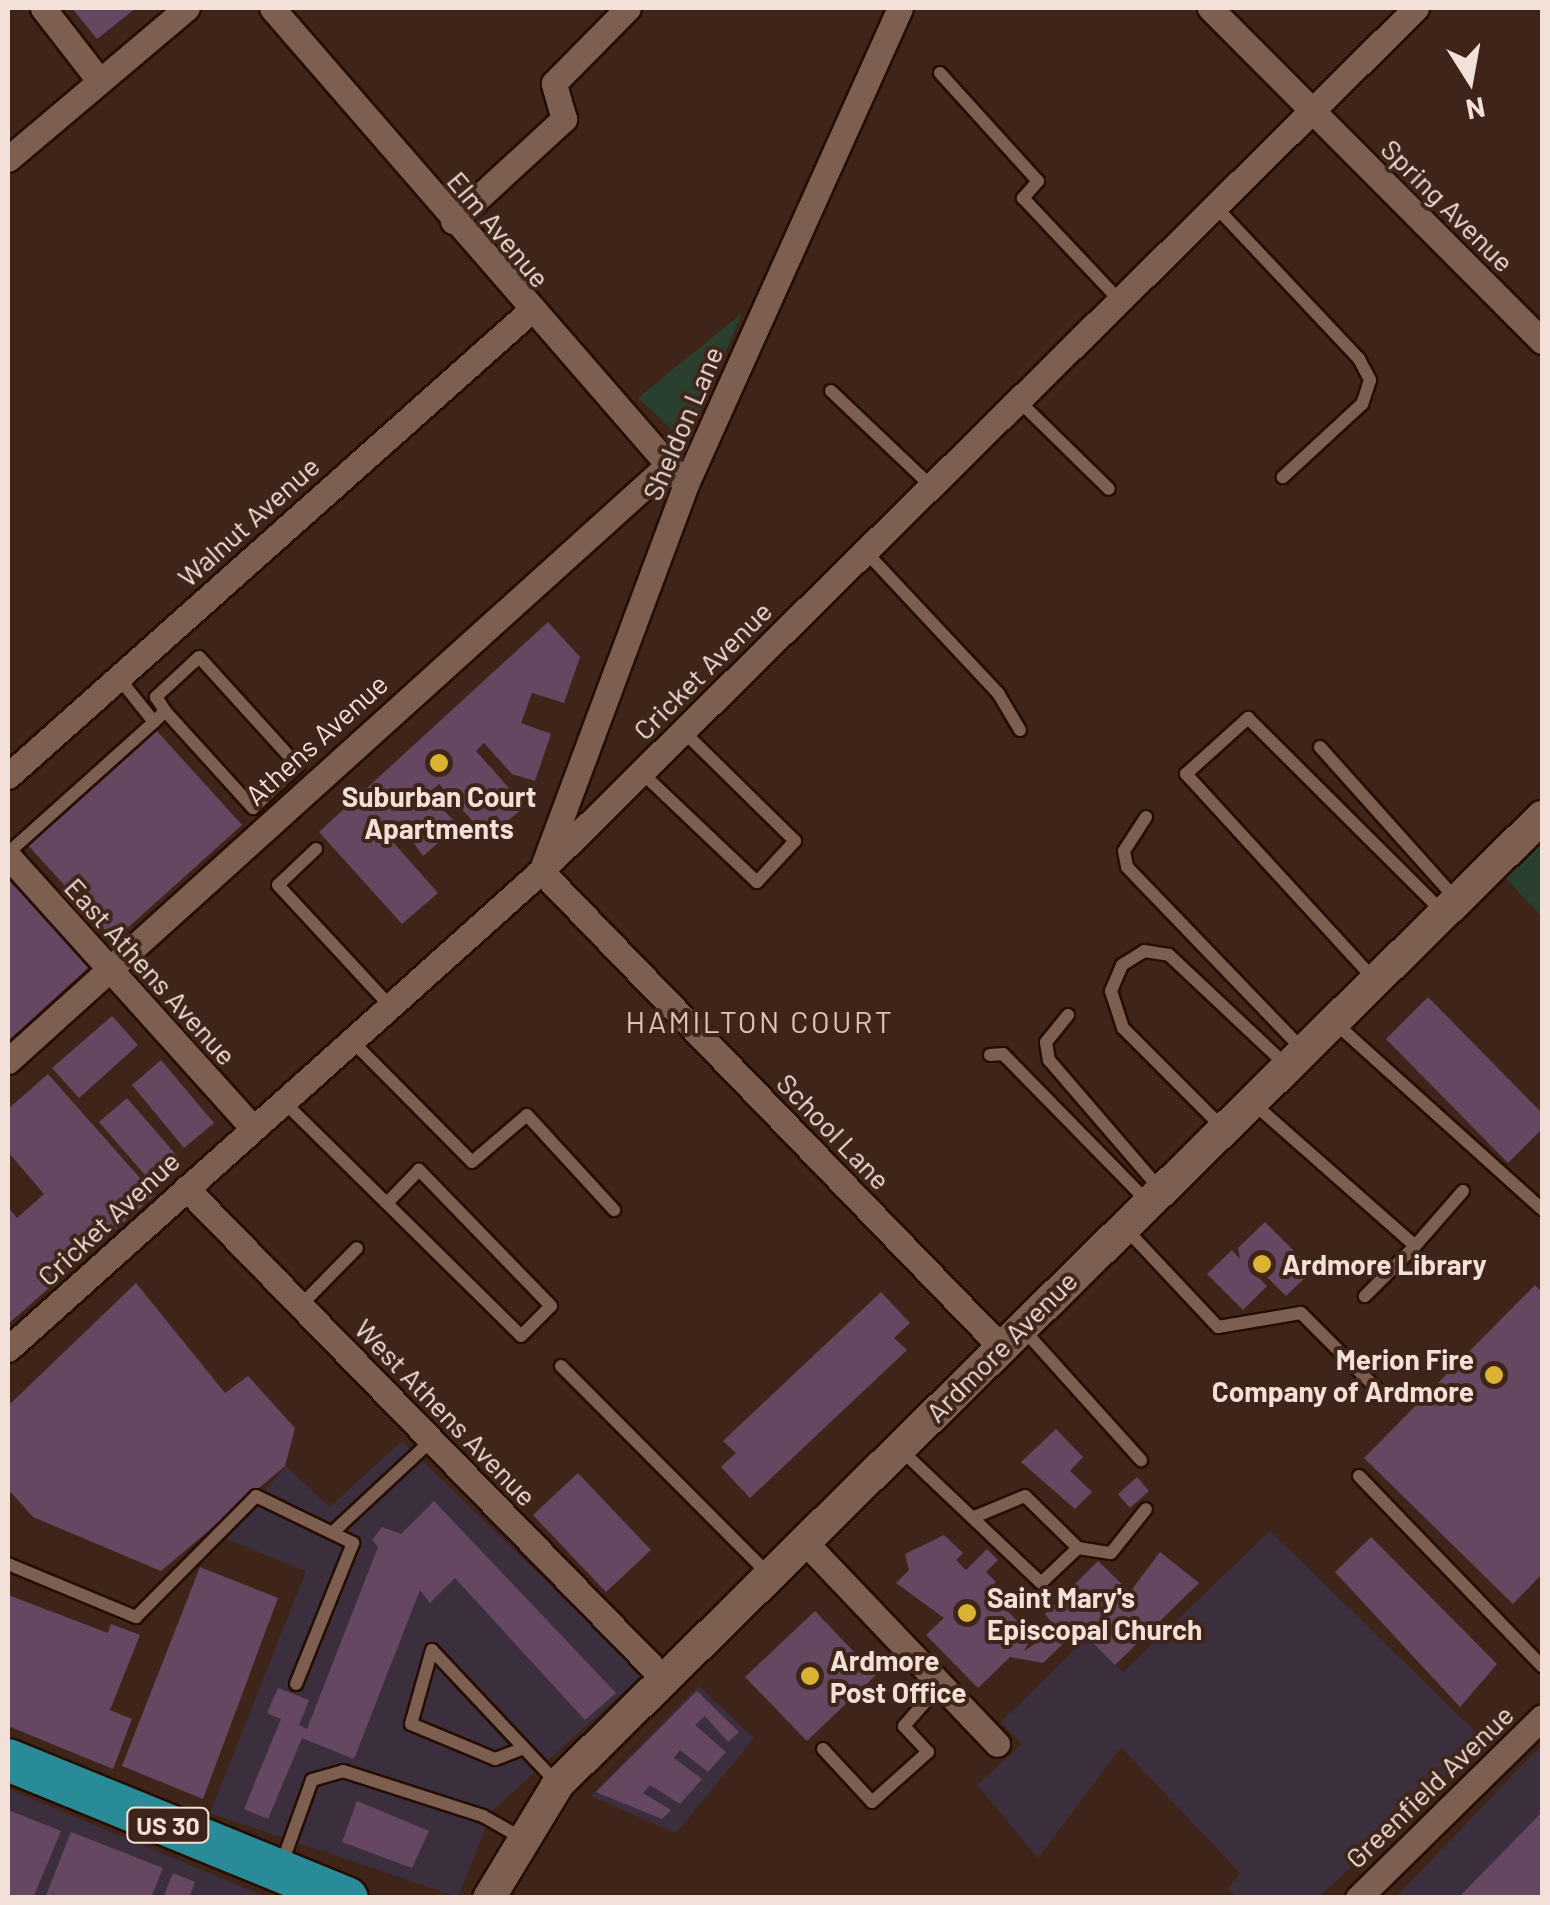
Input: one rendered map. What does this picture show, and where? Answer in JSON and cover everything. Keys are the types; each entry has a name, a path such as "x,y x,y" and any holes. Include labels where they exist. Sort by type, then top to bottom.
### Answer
{"highway":[{"name":"US 30","path":"8,1760 347,1898"}],"street":[{"path":"43,8 98,79"},
{"path":"8,159 98,79 187,8"},
{"name":"Elm Avenue","path":"272,8 529,312 686,484"},
{"path":"453,221 564,118 554,83 628,8"},
{"name":"Sheldon Lane","path":"541,872 686,484 900,8"},
{"name":"Spring Avenue","path":"1210,8 1540,335"},
{"name":"Cricket Avenue","path":"8,1349 250,1126 541,872 1416,8"},
{"name":"Walnut Avenue","path":"8,776 529,312"},
{"name":"Athens Avenue","path":"8,1061 106,967 668,465"},
{"name":"Ardmore Avenue","path":"488,1898 520,1837 558,1784 1542,817"},
{"name":"East Athens Avenue","path":"8,854 250,1126"},
{"name":"School Lane","path":"541,872 1010,1336"},
{"name":"West Athens Avenue","path":"186,1188 662,1678"},
{"path":"804,1542 997,1744"},
{"name":"Greenfield Avenue","path":"1358,1898 1542,1717"}],"lane":[{"path":"940,74 1038,181 1023,198 1120,300"},
{"path":"1215,206 1359,359 1370,380 1362,404 1283,477"},
{"path":"831,390 931,486"},
{"path":"1018,400 1109,489"},
{"path":"866,551 998,693 1020,730"},
{"path":"199,657 298,766 254,808 166,711 156,698 199,657"},
{"path":"118,677 154,722"},
{"path":"8,854 166,711"},
{"path":"1374,980 1186,774 1248,718 1450,906"},
{"path":"641,772 757,882 795,840 683,731"},
{"path":"1320,746 1450,906"},
{"path":"1146,817 1124,851 1127,867 1295,1058"},
{"path":"316,850 278,885 388,1005"},
{"path":"1223,1128 1122,1028 1111,991 1122,964 1156,948 1170,955 1295,1058"},
{"path":"1068,1015 1046,1042 1049,1060 1154,1195"},
{"path":"1333,1020 1538,1214 1542,1209"},
{"path":"350,1039 472,1162 527,1114 614,1210"},
{"path":"990,1055 1003,1054 1154,1195"},
{"path":"282,1099 521,1336 551,1306 420,1170 387,1203"},
{"path":"1251,1101 1415,1246"},
{"path":"1365,1296 1463,1192"},
{"path":"1123,1226 1218,1327 1301,1313 1382,1394"},
{"path":"300,1306 357,1248"},
{"path":"1010,1336 1142,1460"},
{"path":"561,1366 769,1575"},
{"path":"334,1532 431,1440"},
{"path":"899,1448 1042,1583 1078,1548"},
{"path":"1360,1476 1542,1666"},
{"path":"8,1564 136,1618 256,1496 353,1543 296,1684"},
{"path":"974,1517 1024,1496 1078,1548 1111,1554 1146,1509"},
{"path":"524,1748 495,1759 411,1724 432,1650 558,1784"},
{"path":"823,1748 872,1802 928,1752 904,1726 940,1685"},
{"path":"280,1870 312,1780 343,1771 483,1816 520,1837"}],"shaded area":[{"path":"402,1441 642,1675 493,1810 458,1897 210,1813 306,1571 227,1539 285,1466 330,1507"},
{"path":"1270,1531 1484,1740 1319,1897 1236,1897 1228,1889 1240,1873 1121,1747 1038,1858 977,1785 1022,1744 1001,1722 1087,1637 1123,1672"},
{"path":"699,1686 754,1738 676,1833 591,1796"},
{"path":"1542,1746 1542,1897 1395,1898 1531,1756"},
{"path":"8,1789 266,1897 8,1897"}],"green space":[{"path":"742,313 687,443 638,398"},
{"path":"1542,841 1542,917 1505,877"}],"building":[{"path":"72,8 136,8 97,39"},
{"name":"Suburban Court Apartments","path":"548,622 580,657 564,703 532,693 521,723 551,734 535,781 512,774 484,743 476,751 525,806 488,838 439,784 427,795 459,825 423,856 398,821 385,833 438,893 402,924 319,832"},
{"path":"155,729 242,825 114,940 27,844"},
{"path":"8,879 89,967 8,1041"},
{"path":"1428,997 1542,1113 1542,1129 1508,1163 1386,1039"},
{"path":"112,1016 138,1045 79,1098 52,1068"},
{"path":"161,1060 214,1123 184,1148 132,1085"},
{"path":"48,1074 155,1195 8,1324 8,1207 17,1218 44,1194 8,1152 8,1109"},
{"path":"127,1098 179,1158 151,1182 99,1122"},
{"name":"Ardmore Library","path":"1265,1222 1313,1270 1286,1296 1259,1269 1255,1274 1267,1286 1243,1310 1207,1274 1232,1250 1240,1259 1238,1248"},
{"path":"136,1283 225,1393 248,1376 295,1428 285,1466 161,1571 33,1517 8,1489 8,1406"},
{"name":"Merion Fire Company of Ardmore","path":"1535,1285 1542,1293 1542,1574 1513,1604 1364,1458"},
{"path":"881,1292 910,1323 894,1338 907,1350 750,1498 721,1467 736,1453 723,1441"},
{"path":"1056,1429 1083,1457 1070,1471 1092,1492 1075,1509 1021,1462"},
{"path":"578,1473 651,1550 606,1592 533,1515"},
{"path":"1137,1477 1149,1491 1130,1508 1118,1494"},
{"path":"434,1501 616,1693 585,1720 455,1578 430,1603 420,1590 354,1759 302,1738 268,1819 244,1809 281,1719 267,1713 278,1688 309,1700 299,1725 307,1729 378,1547 372,1540 382,1527 401,1534"},
{"path":"944,1535 963,1553 956,1560 966,1570 987,1549 998,1560 986,1572 996,1582 987,1590 1032,1636 1024,1651 1057,1629 1045,1614 1098,1561 1130,1592 1160,1552 1199,1583 1115,1665 1087,1637 1076,1648 1068,1639 1043,1663 1010,1657 978,1688 926,1635 944,1618 896,1583 909,1570 905,1554"},
{"path":"1371,1537 1497,1664 1460,1707 1335,1572"},
{"path":"200,1567 278,1598 203,1799 122,1766"},
{"path":"8,1595 108,1633 111,1624 140,1635 110,1710 132,1719 113,1769 8,1726"},
{"name":"Ardmore Post Office","path":"815,1611 876,1675 807,1741 745,1677"},
{"path":"697,1691 739,1732 728,1742 705,1716 695,1725 726,1752 708,1772 680,1750 674,1758 702,1779 680,1804 650,1785 643,1793 671,1810 662,1819 596,1792"},
{"path":"357,1801 429,1831 412,1868 342,1842"},
{"path":"8,1810 61,1831 33,1898 8,1898"},
{"path":"1542,1812 1542,1898 1458,1898"},
{"path":"71,1832 163,1868 151,1898 45,1898"},
{"path":"173,1873 195,1882 189,1898 163,1898"}],"place":[{"name":"Suburban Court Apartments","path":"439,763"},
{"name":"Ardmore Library","path":"1262,1264"},
{"name":"Merion Fire Company of Ardmore","path":"1494,1375"},
{"name":"Saint Mary's Episcopal Church","path":"967,1613"},
{"name":"Ardmore Post Office","path":"810,1676"}],"district":[{"name":"HAMILTON COURT","path":"760,1021"}]}
